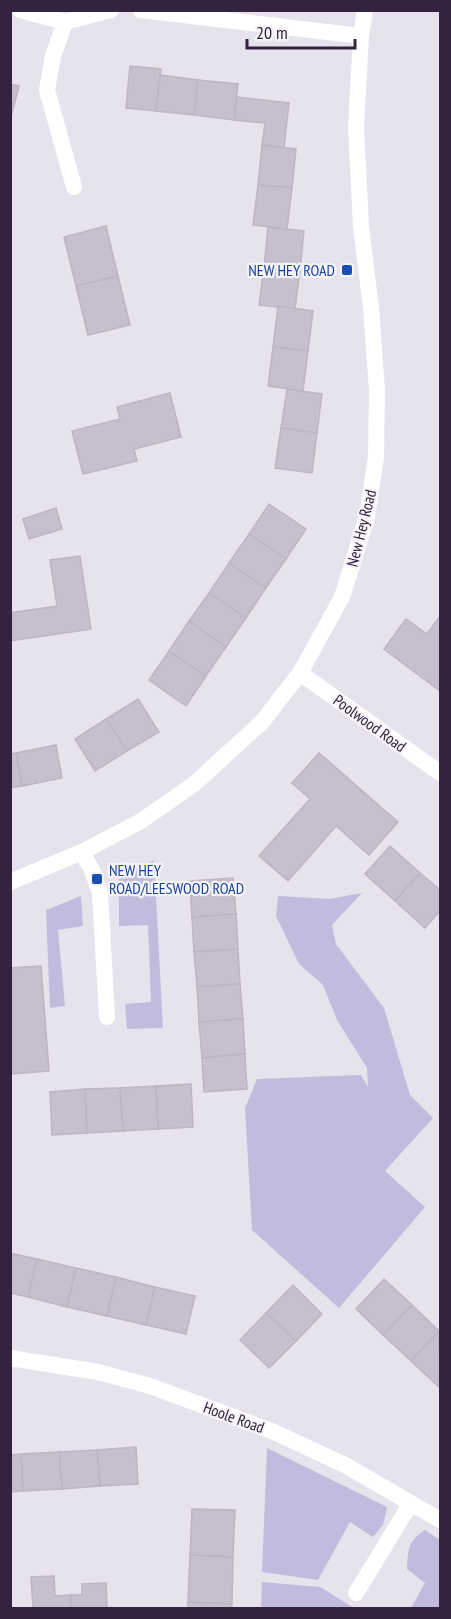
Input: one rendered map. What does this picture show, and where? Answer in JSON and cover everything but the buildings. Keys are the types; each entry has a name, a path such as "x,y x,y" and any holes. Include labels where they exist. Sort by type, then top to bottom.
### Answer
{"street":[{"path":"20,10 65,22 111,10"},
{"path":"141,10 361,36"},
{"name":"New Hey Road","path":"10,882 82,852 141,821 194,784 262,722 300,673 342,597 367,518 376,457 377,391 372,308 361,226 356,128 361,36 365,10"},
{"path":"65,22 52,56 48,90 74,187"},
{"name":"Poolwood Road","path":"300,673 441,773"},
{"path":"82,852 92,870 100,893 107,1017"},
{"name":"Hoole Road","path":"10,1358 98,1372 150,1386 274,1432 345,1465 441,1520"},
{"path":"356,1593 411,1503"}],"shaded area":[{"path":"154,860 163,1028 127,1029 125,1004 151,1002 148,925 119,926 119,879"},
{"path":"362,893 332,925 336,944 384,1008 410,1095 433,1118 385,1171 425,1207 339,1308 252,1230 245,1108 257,1079 361,1075 368,1087 367,1068 337,1020 323,985 299,964 276,916 278,896 329,899"},
{"path":"81,896 83,926 58,930 65,1006 50,1008 46,910"},
{"path":"267,1448 387,1507 383,1525 373,1537 350,1522 318,1580 262,1572"},
{"path":"425,1530 440,1540 440,1608 411,1608 425,1583 407,1569 409,1551 415,1538"},
{"path":"262,1582 320,1587 354,1608 261,1608"}],"place":[{"name":"NEW HEY ROAD","path":"347,270"},
{"name":"NEW HEY ROAD/LEESWOOD ROAD","path":"97,879"}]}
